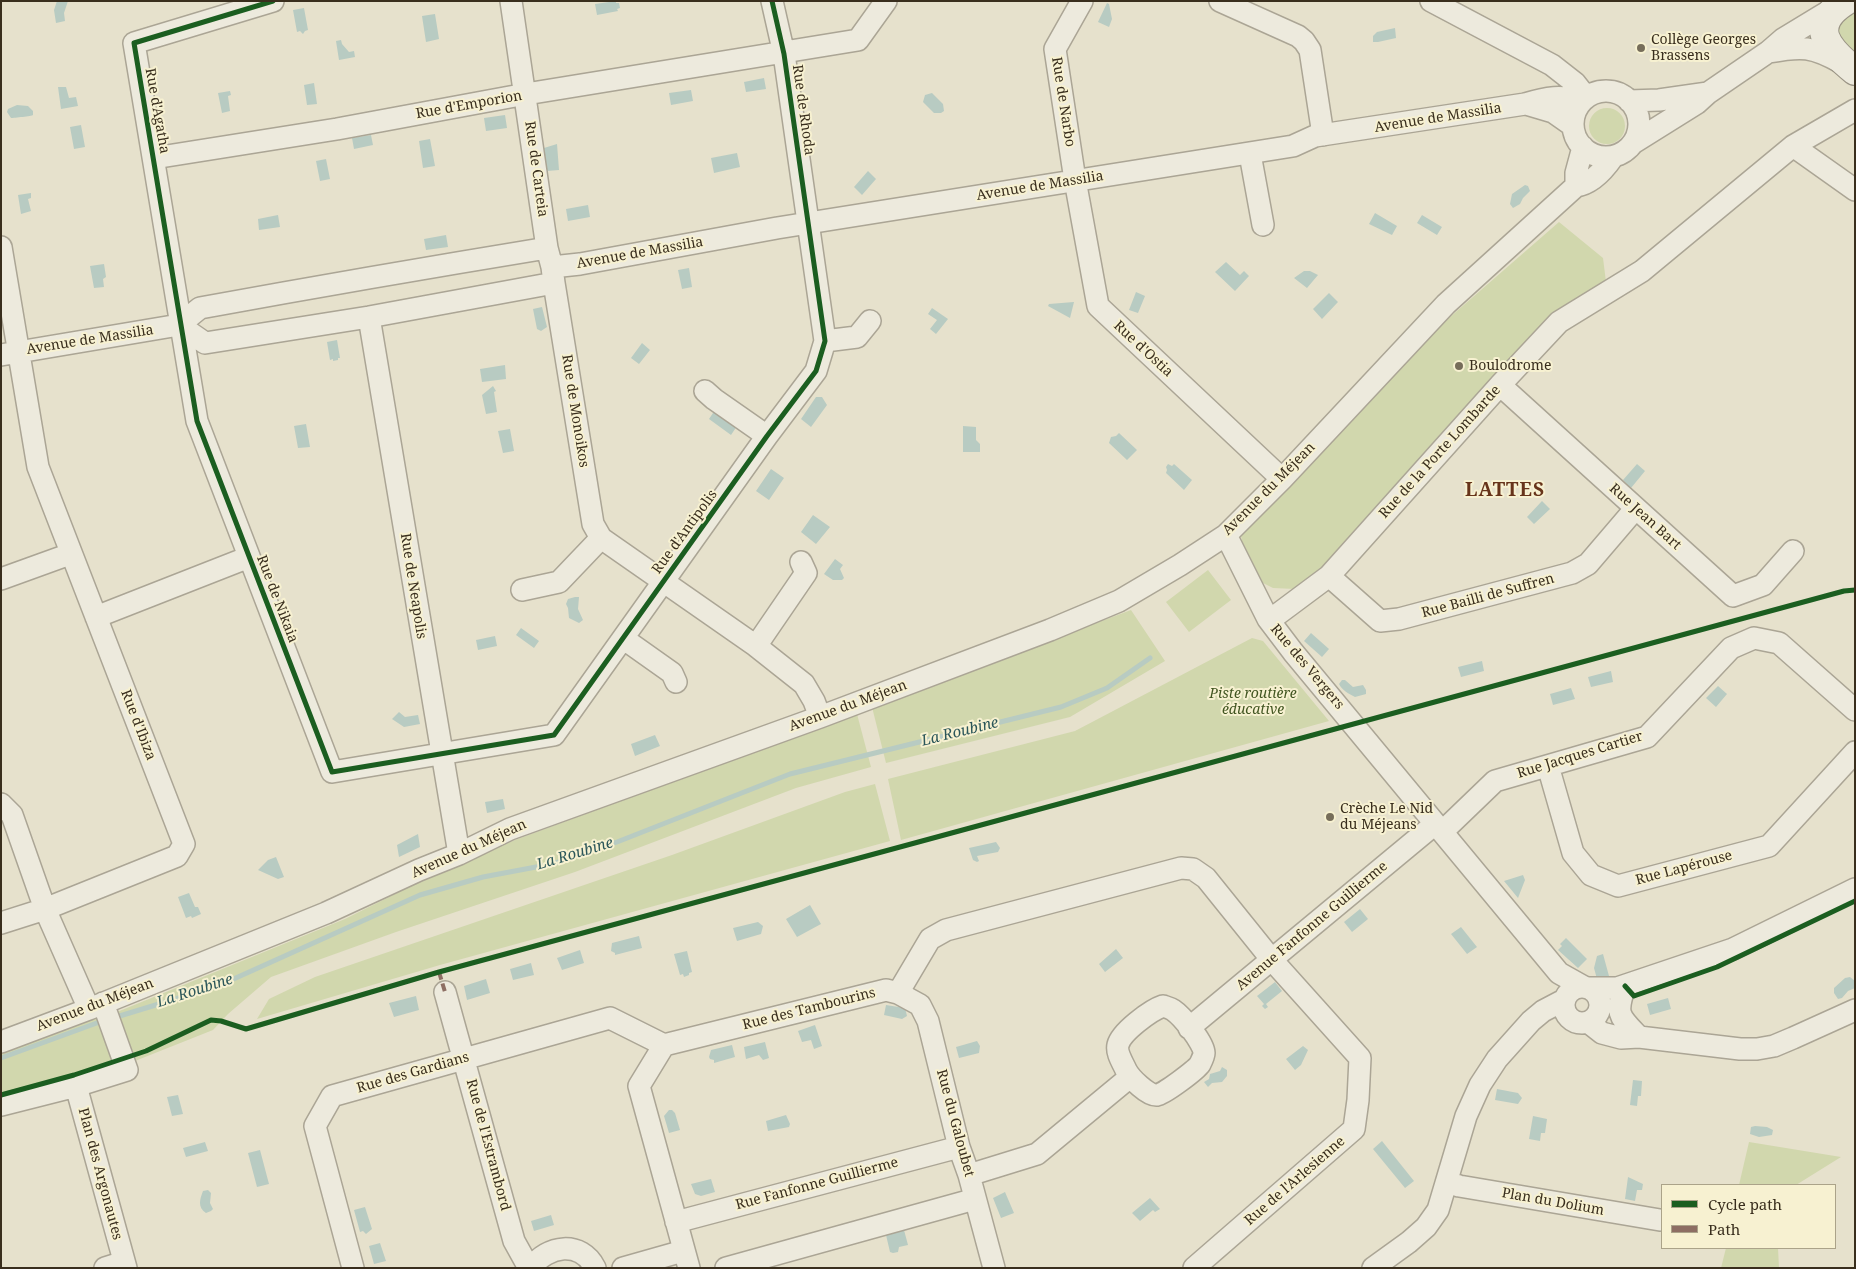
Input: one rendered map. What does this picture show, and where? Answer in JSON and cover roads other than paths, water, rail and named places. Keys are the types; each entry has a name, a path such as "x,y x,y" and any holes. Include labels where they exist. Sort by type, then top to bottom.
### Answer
{"street":[{"name":"Rue d'Agatha","path":"180,325 134,43 273,1"},
{"name":"Rue de Carteia","path":"511,1 551,266"},
{"name":"Rue de Rhoda","path":"772,1 784,54 808,224"},
{"name":"Rue d'Emporion","path":"154,158 346,127 526,94 784,54 858,40 886,1"},
{"name":"Rue de Narbo","path":"1075,180 1054,49 1082,1"},
{"path":"1220,1 1298,36 1304,41 1310,50 1323,135"},
{"path":"1431,1 1552,65 1575,82 1584,99"},
{"path":"1633,143 1638,132 1639,121 1636,110 1629,101 1623,96 1612,92 1601,92 1584,99 1577,110 1574,126 1575,134 1583,147 1592,154 1602,157 1612,157 1621,154 1633,143 1698,103 1708,93 1768,52 1783,39 1840,5"},
{"path":"1840,5 1828,19 1824,36 1835,55 1855,71"},
{"path":"1768,52 1805,48 1822,52 1855,71"},
{"path":"1533,101 1549,86 1552,65"},
{"path":"1629,101 1660,100 1708,93"},
{"name":"Avenue de Massilia","path":"10,354 180,325 200,308 362,278 580,264 1075,180 1250,154 1293,146 1315,136 1564,96 1584,99"},
{"name":"Avenue de Massilia","path":"1533,101 1574,126"},
{"name":"Rue de la Porte Lombarde","path":"1268,620 1329,576 1559,322 1642,271 1792,146 1855,110"},
{"path":"1792,146 1855,190"},
{"path":"1576,186 1576,173 1583,147"},
{"path":"1250,154 1263,225"},
{"name":"Avenue du Méjean","path":"1,1042 96,1006 326,913 419,870 459,854 510,829 820,717 1050,630 1119,601 1226,535 1282,479 1446,304 1576,186 1585,185 1605,168 1612,157"},
{"name":"Rue d'Ostia","path":"1075,180 1098,306 1282,479"},
{"name":"Rue d'Antipolis","path":"441,755 554,735 767,436 816,371 826,341 808,224"},
{"name":"Rue d'Ibiza","path":"1,247 10,354 38,467 70,554 184,844 177,856 45,909"},
{"name":"Avenue de Massilia","path":"180,325 205,343 369,317 551,266"},
{"name":"Rue de Monoikos","path":"551,266 593,524 601,538"},
{"name":"Rue de Neapolis","path":"369,317 459,854"},
{"path":"826,341 857,337 870,321"},
{"name":"Rue de Nikaia","path":"180,325 197,421 332,772 441,755"},
{"name":"Rue Jean Bart","path":"1500,385 1732,596 1763,585 1793,552"},
{"path":"705,391 767,436"},
{"name":"Rue Bailli de Suffren","path":"1329,576 1380,621 1399,619 1572,573 1588,564 1635,509"},
{"name":"Rue des Vergers","path":"1226,535 1268,620 1582,1003"},
{"path":"522,590 559,582 601,538 756,646 804,684 814,701 820,717"},
{"path":"1,579 70,554"},
{"path":"96,617 249,556"},
{"path":"756,646 806,573 801,562"},
{"name":"Rue Jacques Cartier","path":"1439,828 1495,781 1647,737 1731,648 1754,638 1779,643 1855,710"},
{"path":"624,639 672,673 676,682"},
{"name":"Rue Lapérouse","path":"1548,766 1573,853 1591,875 1618,886 1769,846 1855,752"},
{"path":"1,804 12,815 45,909 125,1065 76,1086 1,1105"},
{"name":"Avenue Fanfonne Guillierme","path":"1189,1028 1439,828"},
{"path":"898,993 930,939 946,930 1181,868 1193,869 1206,878 1272,960"},
{"path":"1373,1268 1426,1227 1438,1210 1466,1116 1480,1085 1497,1059 1531,1021 1621,987 1733,949 1855,889"},
{"path":"1,923 45,909"},
{"name":"Rue de l'Arlesienne","path":"1194,1268 1354,1129 1358,1100 1360,1058 1272,960"},
{"path":"1621,987 1619,1014 1639,1037"},
{"name":"Rue des Tambourins","path":"664,1044 886,990 898,993"},
{"name":"Rue de l'Estrambord","path":"445,992 514,1241 530,1268"},
{"name":"Rue du Galoubet","path":"898,993 920,1005 928,1021 959,1147 970,1175 994,1268"},
{"path":"1582,1003 1602,1033 1622,1038 1639,1037 1740,1049 1774,1046 1855,1010"},
{"path":"1163,1006 1174,1011 1189,1028 1200,1042 1204,1053 1200,1064 1166,1092 1158,1095 1153,1094 1130,1077 1119,1055 1117,1046 1124,1034 1156,1008 1163,1006"},
{"name":"Rue des Gardians","path":"353,1268 315,1126 332,1096 610,1018 664,1044"},
{"path":"622,1268 686,1259 639,1086 664,1044"},
{"path":"970,1175 1037,1154 1130,1077"},
{"name":"Plan des Argonautes","path":"76,1086 118,1266"},
{"name":"Rue Fanfonne Guillierme","path":"676,1222 959,1147"},
{"name":"Plan du Dolium","path":"1447,1182 1459,1186 1660,1220"},
{"path":"726,1268 975,1199"},
{"path":"530,1268 537,1259 547,1252 559,1249 572,1250 584,1255 595,1268"}],"waterway":[{"name":"La Roubine","path":"113,1018 218,986 420,895 483,877 552,864 617,842 790,774 1061,707 1107,688 1150,658"},
{"name":"La Roubine","path":"1,1058 105,1020"}],"place":[{"name":"Collège Georges Brassens","path":"1641,48"},
{"name":"Boulodrome","path":"1459,366"},
{"name":"Crèche Le Nid du Méjeans","path":"1330,817"}],"district":[{"name":"LATTES","path":"1505,491"}],"park label":[{"name":"Piste routière éducative","path":"1253,702"}]}
